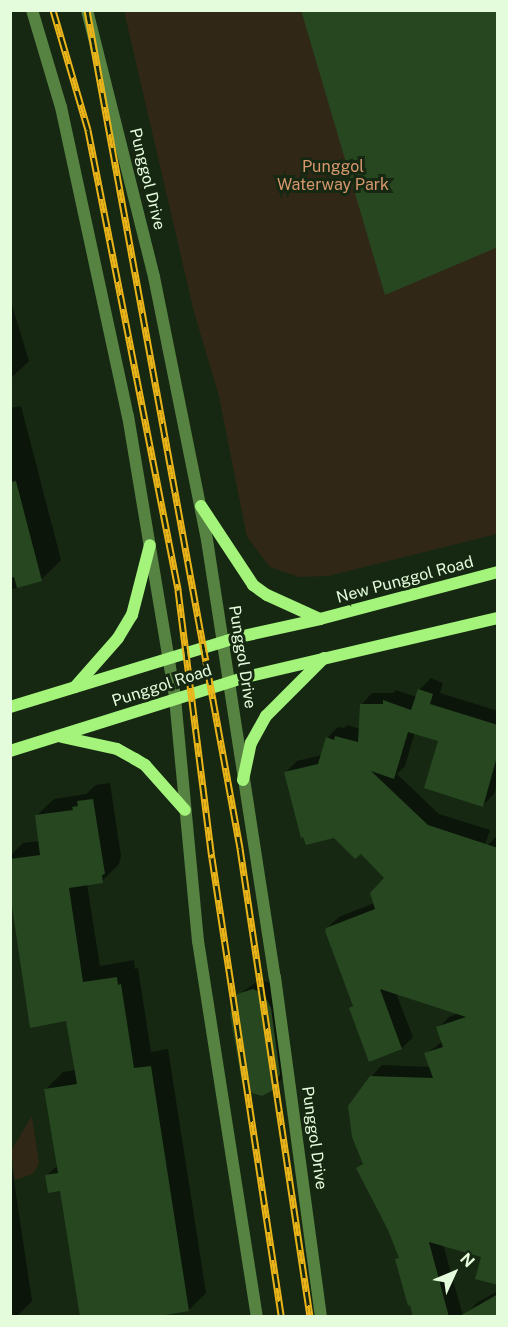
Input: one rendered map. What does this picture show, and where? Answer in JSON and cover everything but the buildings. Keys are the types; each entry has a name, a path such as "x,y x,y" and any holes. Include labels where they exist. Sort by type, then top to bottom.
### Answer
{"main road":[{"path":"201,506 253,585 282,603 320,619"},
{"path":"74,688 118,638 132,615 150,545"},
{"name":"New Punggol Road","path":"320,619 498,572"},
{"path":"243,780 250,742 266,716 325,657 498,618"},
{"name":"Punggol Road","path":"10,707 223,642 320,619"},
{"name":"Punggol Road","path":"10,751 61,737 175,698 325,657"},
{"path":"61,737 117,749 135,759 145,765 185,810"}],"street":[{"path":"32,10 61,107 128,416 175,698 198,940 257,1317"},
{"name":"Punggol Drive","path":"87,10 154,276 201,506 275,977 321,1317"}],"green space":[{"name":"Punggol Waterway Park","path":"124,11 497,11 497,534 328,576 299,577 270,567 247,537 219,396 194,312"},
{"path":"32,1116 39,1163 33,1174 15,1180 11,1151"}],"railway":[{"path":"53,10 88,130 178,590 212,858 281,1316"},
{"path":"87,10 240,848 310,1316"}]}
